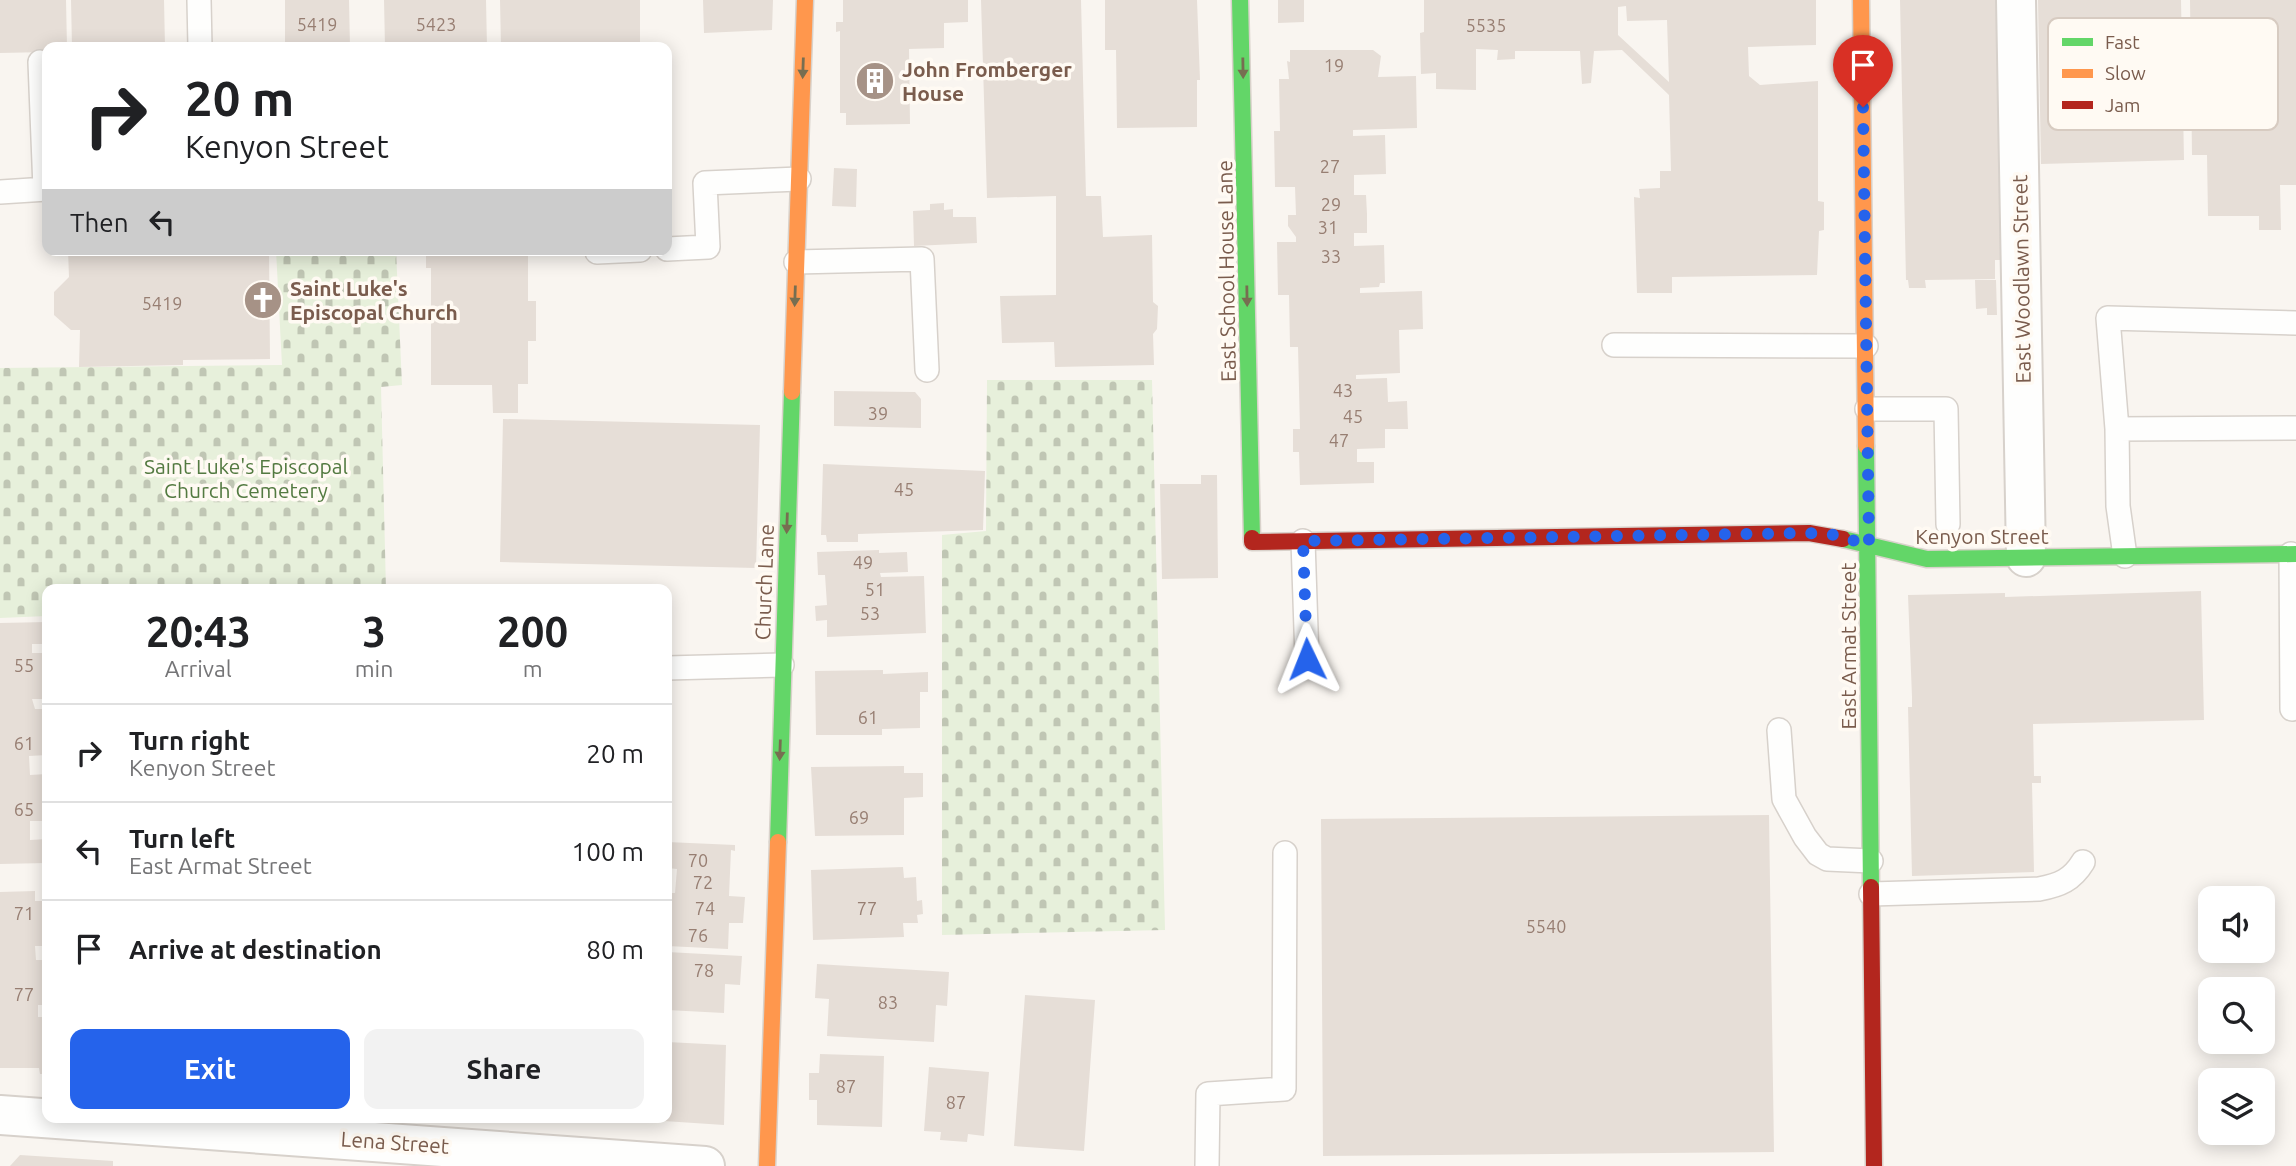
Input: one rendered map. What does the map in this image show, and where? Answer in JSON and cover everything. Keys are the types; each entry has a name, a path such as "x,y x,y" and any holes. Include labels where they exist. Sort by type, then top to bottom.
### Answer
{"street":[{"name":"Church Lane","path":"767,1166 805,0"},
{"name":"East School House Lane","path":"1240,0 1252,542"},
{"name":"East Armat Street","path":"1861,0 1874,1166"},
{"name":"East Woodlawn Street","path":"2016,0 2026,558"},
{"name":"Kenyon Street","path":"1252,542 1809,533 1835,535 1898,555 1927,559 2294,554"},
{"name":"Lena Street","path":"0,1115 42,1117"},
{"name":"Lena Street","path":"194,1123 242,1125 367,1153 705,1166"}],"lane":[{"path":"199,0 200,42"},
{"path":"40,62 42,104"},
{"path":"672,249 708,247 705,183 799,179"},
{"path":"0,192 42,189"},
{"path":"796,262 922,259 927,370"},
{"path":"2124,555 2118,506 2118,429 2108,318 2296,323"},
{"path":"1614,345 1866,346"},
{"path":"1867,409 1946,409 1948,524"},
{"path":"2118,429 2296,428"},
{"path":"1303,541 1307,659"},
{"path":"2292,709 2294,554"},
{"path":"672,668 782,665"},
{"path":"1780,730 1784,799 1805,837 1818,854 1827,859 1871,861"},
{"path":"1207,1166 1208,1094 1284,1089 1285,853"},
{"path":"1871,894 2039,889 2057,886 2074,876 2083,862"}],"green space":[{"name":"Saint Luke's Episcopal Church Cemetery","path":"276,256 396,256 402,385 381,387 386,584 42,584 42,616 0,618 0,368 282,365"},
{"path":"987,380 1152,380 1165,930 942,935 942,535 986,531"}],"building":[{"path":"0,0 66,0 67,42 42,42 42,52 0,53"},
{"path":"71,0 164,0 165,42 72,42"},
{"path":"285,0 349,0 350,42 285,42"},
{"path":"384,0 486,0 487,42 385,42"},
{"path":"500,0 640,0 640,42 501,42"},
{"path":"703,0 773,0 772,30 704,33"},
{"name":"John Fromberger House","path":"843,0 968,0 968,22 944,23 944,48 909,49 910,124 846,125 846,113 840,113 840,31 836,32 836,22 843,22"},
{"path":"981,0 1081,0 1086,196 1101,196 1103,237 1152,235 1153,302 1158,306 1157,329 1153,334 1154,365 1055,367 1054,342 1002,343 1000,296 1056,295 1056,196 987,198"},
{"path":"1105,0 1197,0 1200,80 1197,80 1197,127 1117,128 1116,50 1105,50"},
{"path":"1278,0 1304,0 1304,22 1278,23"},
{"path":"1424,0 1816,0 1816,45 1748,47 1749,76 1760,85 1818,81 1818,201 1824,202 1824,230 1819,231 1817,275 1672,277 1672,293 1637,293 1634,197 1640,198 1639,189 1660,188 1660,171 1671,171 1669,95 1622,50 1594,51 1591,83 1582,84 1580,51 1515,51 1515,59 1497,60 1498,50 1476,49 1476,90 1436,89 1436,73 1421,74 1420,33 1424,32","holes":["1626,6 1627,21 1667,20 1669,82 1618,35 1618,7"]},
{"path":"1900,0 1997,0 2001,260 1995,260 1995,279 1925,280 1926,288 1909,288 1906,280"},
{"path":"2038,0 2181,0 2181,18 2048,18 2048,130 2183,130 2184,160 2041,164"},
{"path":"2190,0 2296,0 2296,185 2280,185 2281,230 2259,230 2259,216 2208,216 2207,155 2192,155 2192,130 2278,130 2278,18 2190,18"},
{"path":"1290,50 1373,50 1381,56 1378,77 1416,76 1417,128 1353,130 1353,136 1385,135 1386,174 1354,175 1354,195 1366,195 1367,233 1354,233 1354,246 1384,245 1385,283 1380,283 1379,287 1360,288 1360,293 1422,291 1423,329 1399,330 1400,373 1356,375 1356,379 1387,378 1388,402 1407,401 1408,429 1385,429 1385,448 1357,449 1357,462 1374,462 1374,483 1300,485 1299,452 1293,452 1293,429 1300,429 1298,347 1290,347 1289,295 1278,295 1277,242 1296,242 1296,237 1288,226 1288,215 1296,215 1295,187 1275,187 1274,131 1280,131 1279,79 1289,79 1287,61 1290,62"},
{"path":"834,168 857,169 856,207 832,206"},
{"path":"944,203 944,210 953,209 953,217 976,217 977,243 914,246 913,211 930,210 930,204"},
{"path":"68,256 269,256 270,359 183,360 183,365 79,367 80,330 71,330 54,315 54,292 69,277"},
{"path":"426,256 528,256 528,301 536,301 536,341 528,341 528,384 518,384 518,413 493,413 492,385 431,385 431,268 426,268"},
{"path":"1975,280 1996,280 1997,315 1987,315 1987,308 1976,309"},
{"path":"834,391 915,392 921,399 921,428 834,426"},
{"path":"503,419 760,425 756,568 500,562"},
{"path":"823,464 985,471 983,530 858,534 858,542 827,542 826,535 821,535"},
{"path":"1201,475 1217,475 1218,578 1162,579 1160,484 1201,484"},
{"path":"879,550 879,553 907,552 908,572 880,573 881,577 924,576 926,633 827,637 827,620 816,621 815,606 827,605 825,575 818,575 817,552"},
{"path":"2201,591 2204,720 2033,724 2034,776 2041,776 2041,783 2032,783 2034,872 1912,876 1908,707 1912,707 1912,697 1908,595 2005,593 2005,597"},
{"path":"42,622 42,644 32,644 32,653 42,653 42,699 32,699 35,709 42,709 42,755 29,756 30,775 42,774 42,821 30,821 30,840 42,839 42,863 0,864 0,623"},
{"path":"883,670 883,674 928,672 928,692 920,692 920,728 882,729 882,735 816,735 815,671"},
{"path":"904,766 904,773 923,773 923,797 904,798 904,835 815,836 811,767"},
{"path":"1769,815 1774,1152 1323,1156 1321,819"},
{"path":"672,842 735,845 735,851 731,850 729,896 745,897 743,923 729,923 728,949 672,946 672,893 675,893 677,869 672,868"},
{"path":"903,867 904,878 916,877 917,901 922,900 923,914 917,915 918,923 903,923 904,937 813,940 811,870"},
{"path":"35,891 35,901 42,901 42,946 35,946 36,960 42,960 42,1005 38,1005 38,1017 42,1017 42,1074 39,1068 0,1068 0,892"},
{"path":"672,952 742,956 740,985 725,984 724,1013 672,1010"},
{"path":"817,964 949,972 947,1006 936,1005 934,1042 827,1036 829,999 815,998"},
{"path":"1025,995 1095,1000 1084,1151 1014,1146"},
{"path":"672,1042 726,1045 724,1125 672,1122"},
{"path":"820,1054 884,1056 882,1127 817,1125 817,1100 809,1100 809,1073 819,1073"},
{"path":"929,1067 989,1072 984,1136 968,1134 967,1142 940,1140 941,1132 924,1131"},
{"path":"20,1155 113,1161 113,1166 10,1166"}],"traffic: fast":[{"path":"1240,0 1252,538"},
{"path":"778,842 792,392"},
{"path":"1866,446 1871,887"},
{"path":"1843,539 1927,559 2296,554"}],"traffic: slow":[{"path":"792,392 805,0"},
{"path":"1861,0 1866,446"},
{"path":"767,1166 778,842"}],"traffic: jam":[{"path":"1252,538 1252,542 1809,533 1843,539"},
{"path":"1871,887 1874,1166"}],"place":[{"name":"John Fromberger House","path":"875,81"},
{"name":"Saint Luke's Episcopal Church","path":"263,300"}],"route":[{"path":"1307,659 1303,541 1809,533 1835,535 1869,545 1863,107"}]}
